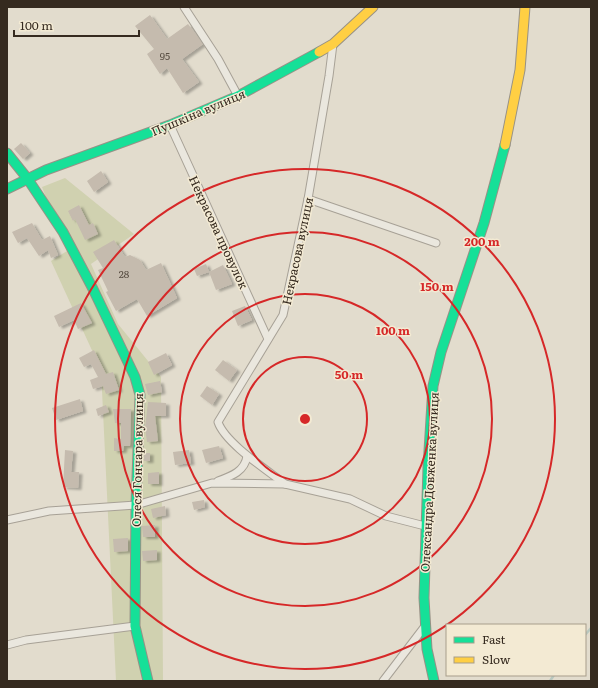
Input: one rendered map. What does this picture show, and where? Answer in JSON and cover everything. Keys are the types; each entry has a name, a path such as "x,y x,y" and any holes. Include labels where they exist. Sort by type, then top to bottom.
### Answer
{"street":[{"path":"184,7 218,59 238,96"},
{"path":"189,13 195,7"},
{"name":"Пушкіна вулиця","path":"7,188 28,180 46,170 170,125 238,96 333,44 373,7"},
{"name":"Олександра Довженка вулиця","path":"434,681 427,649 424,586 425,526 431,415 435,379 449,329 502,163 511,127 519,84 525,7"},
{"name":"Некрасова вулиця","path":"285,484 247,456 221,430 218,422 283,315 308,199 330,76 333,44"},
{"name":"Некрасова провулок","path":"170,125 268,339"},
{"name":"Олеся Гончара вулиця","path":"7,153 42,197 71,247 135,377 140,395 136,505 135,626 148,681"},
{"path":"308,199 436,243"},
{"path":"7,520 49,511 136,505 212,483 236,473 243,468 247,456"},
{"path":"212,483 285,484 350,498 386,516 425,526"},
{"path":"7,645 26,640 135,626"},
{"path":"383,681 425,626"}],"green space":[{"path":"65,178 134,234 91,264 118,324 161,377 163,681 116,681 101,370 51,261 67,251 42,187"}],"building":[{"path":"150,15 167,39 188,24 203,44 182,59 199,82 183,93 167,68 160,74 147,54 154,49 135,26"},
{"path":"21,143 30,153 23,159 14,149"},
{"path":"101,171 108,182 94,192 87,181"},
{"path":"79,205 89,225 93,223 98,234 85,240 75,219 73,221 68,211"},
{"path":"32,223 42,240 50,236 58,255 51,258 48,250 39,256 27,238 18,243 12,232"},
{"path":"114,240 125,257 130,255 140,260 146,270 161,263 177,298 147,316 137,299 116,311 106,292 108,291 98,270 103,268 93,252"},
{"path":"206,264 209,272 197,276 194,269"},
{"path":"223,265 232,284 216,290 209,272"},
{"path":"81,303 92,323 78,329 74,320 59,327 54,316"},
{"path":"245,306 252,320 238,326 232,311"},
{"path":"94,350 106,374 113,372 119,390 106,394 103,386 93,389 90,380 98,377 91,364 84,367 79,358"},
{"path":"166,353 172,365 154,375 148,362"},
{"path":"223,360 237,370 229,381 215,370"},
{"path":"160,381 162,392 148,395 145,384"},
{"path":"207,386 219,394 212,405 200,396"},
{"path":"80,399 83,411 56,420 52,408"},
{"path":"148,402 166,403 166,416 155,416 158,441 147,442 145,428"},
{"path":"106,405 109,412 98,416 96,409"},
{"path":"113,409 131,409 130,446 124,446 123,451 114,451 114,438 121,439 121,423 115,423"},
{"path":"219,446 223,458 206,463 202,450"},
{"path":"65,450 73,451 71,472 79,472 78,488 63,487"},
{"path":"189,450 191,463 175,465 173,452"},
{"path":"144,453 150,453 150,461 144,461"},
{"path":"159,472 159,484 148,484 148,473"},
{"path":"204,500 205,507 194,510 192,502"},
{"path":"165,506 166,515 153,518 151,509"},
{"path":"155,525 155,537 143,537 142,526"},
{"path":"128,538 128,551 114,552 113,539"},
{"path":"157,550 157,560 143,561 142,551"}],"waterway":[{"path":"586,634 591,628"},
{"path":"550,681 553,676"}],"traffic: fast":[{"path":"7,189 46,170 170,125 238,96 319,52"},
{"path":"434,681 427,649 424,598 428,467 433,386 441,352 484,223 505,145"},
{"path":"7,153 27,178 63,232 93,289 135,377 140,395 136,505 135,626 148,681"}],"traffic: slow":[{"path":"319,52 333,44 373,7"},
{"path":"505,145 520,70 525,7"}]}
